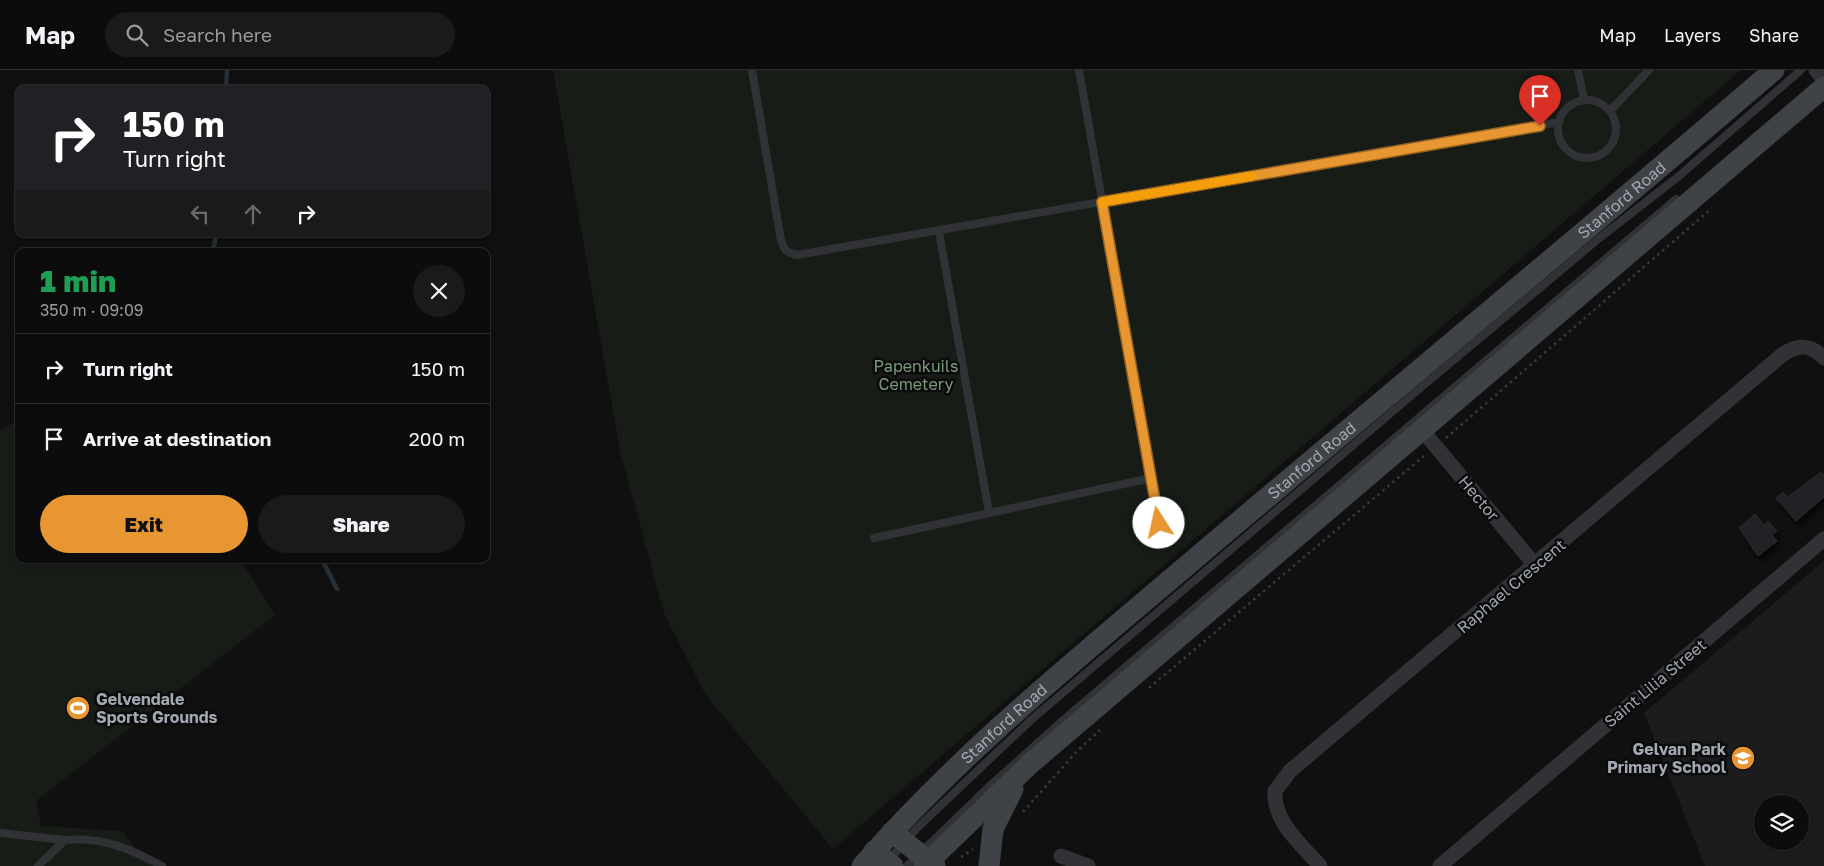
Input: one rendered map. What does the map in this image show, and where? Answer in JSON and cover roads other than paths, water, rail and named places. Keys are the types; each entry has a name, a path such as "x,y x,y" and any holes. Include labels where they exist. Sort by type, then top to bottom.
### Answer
{"main road":[{"name":"Stanford Road","path":"901,858 996,731 1480,316 1774,70"},
{"path":"901,858 1030,764 1422,430 1820,79"},
{"path":"989,856 993,829 1001,811 1030,764"}],"street":[{"name":"Raphael Crescent","path":"1320,866 1276,812 1275,791 1290,771 1782,355 1790,349 1806,346 1818,351 1824,358"},
{"name":"Hector","path":"1422,430 1535,565"},
{"name":"Saint Lilia Street","path":"1440,866 1824,540"},
{"path":"1061,856 1088,866"}],"lane":[{"path":"752,70 781,240 784,248 789,253 797,255 939,232 1559,122"},
{"path":"1079,70 1159,523"},
{"path":"1578,70 1584,100"},
{"path":"1610,111 1649,70"},
{"path":"901,858 917,828 1031,720 1412,395 1597,240 1679,176 1801,70"},
{"path":"1584,100 1602,104 1610,111 1616,128 1615,137 1605,151 1589,158 1580,157 1565,148 1560,140 1559,122 1568,107 1584,100"},
{"path":"901,858 1680,196"},
{"path":"939,232 989,513"},
{"path":"874,538 1151,478"},
{"path":"0,833 65,840 88,838 105,841 138,852 162,866"},
{"path":"38,866 65,840"}],"waterway":[{"path":"226,85 227,70"},
{"path":"214,248 215,237"},
{"path":"324,563 337,589"}],"place":[{"name":"Gelvendale Sports Grounds","path":"78,708"},
{"name":"Gelvan Park Primary School","path":"1743,758"}],"park label":[{"name":"Papenkuils Cemetery","path":"916,375"}]}
